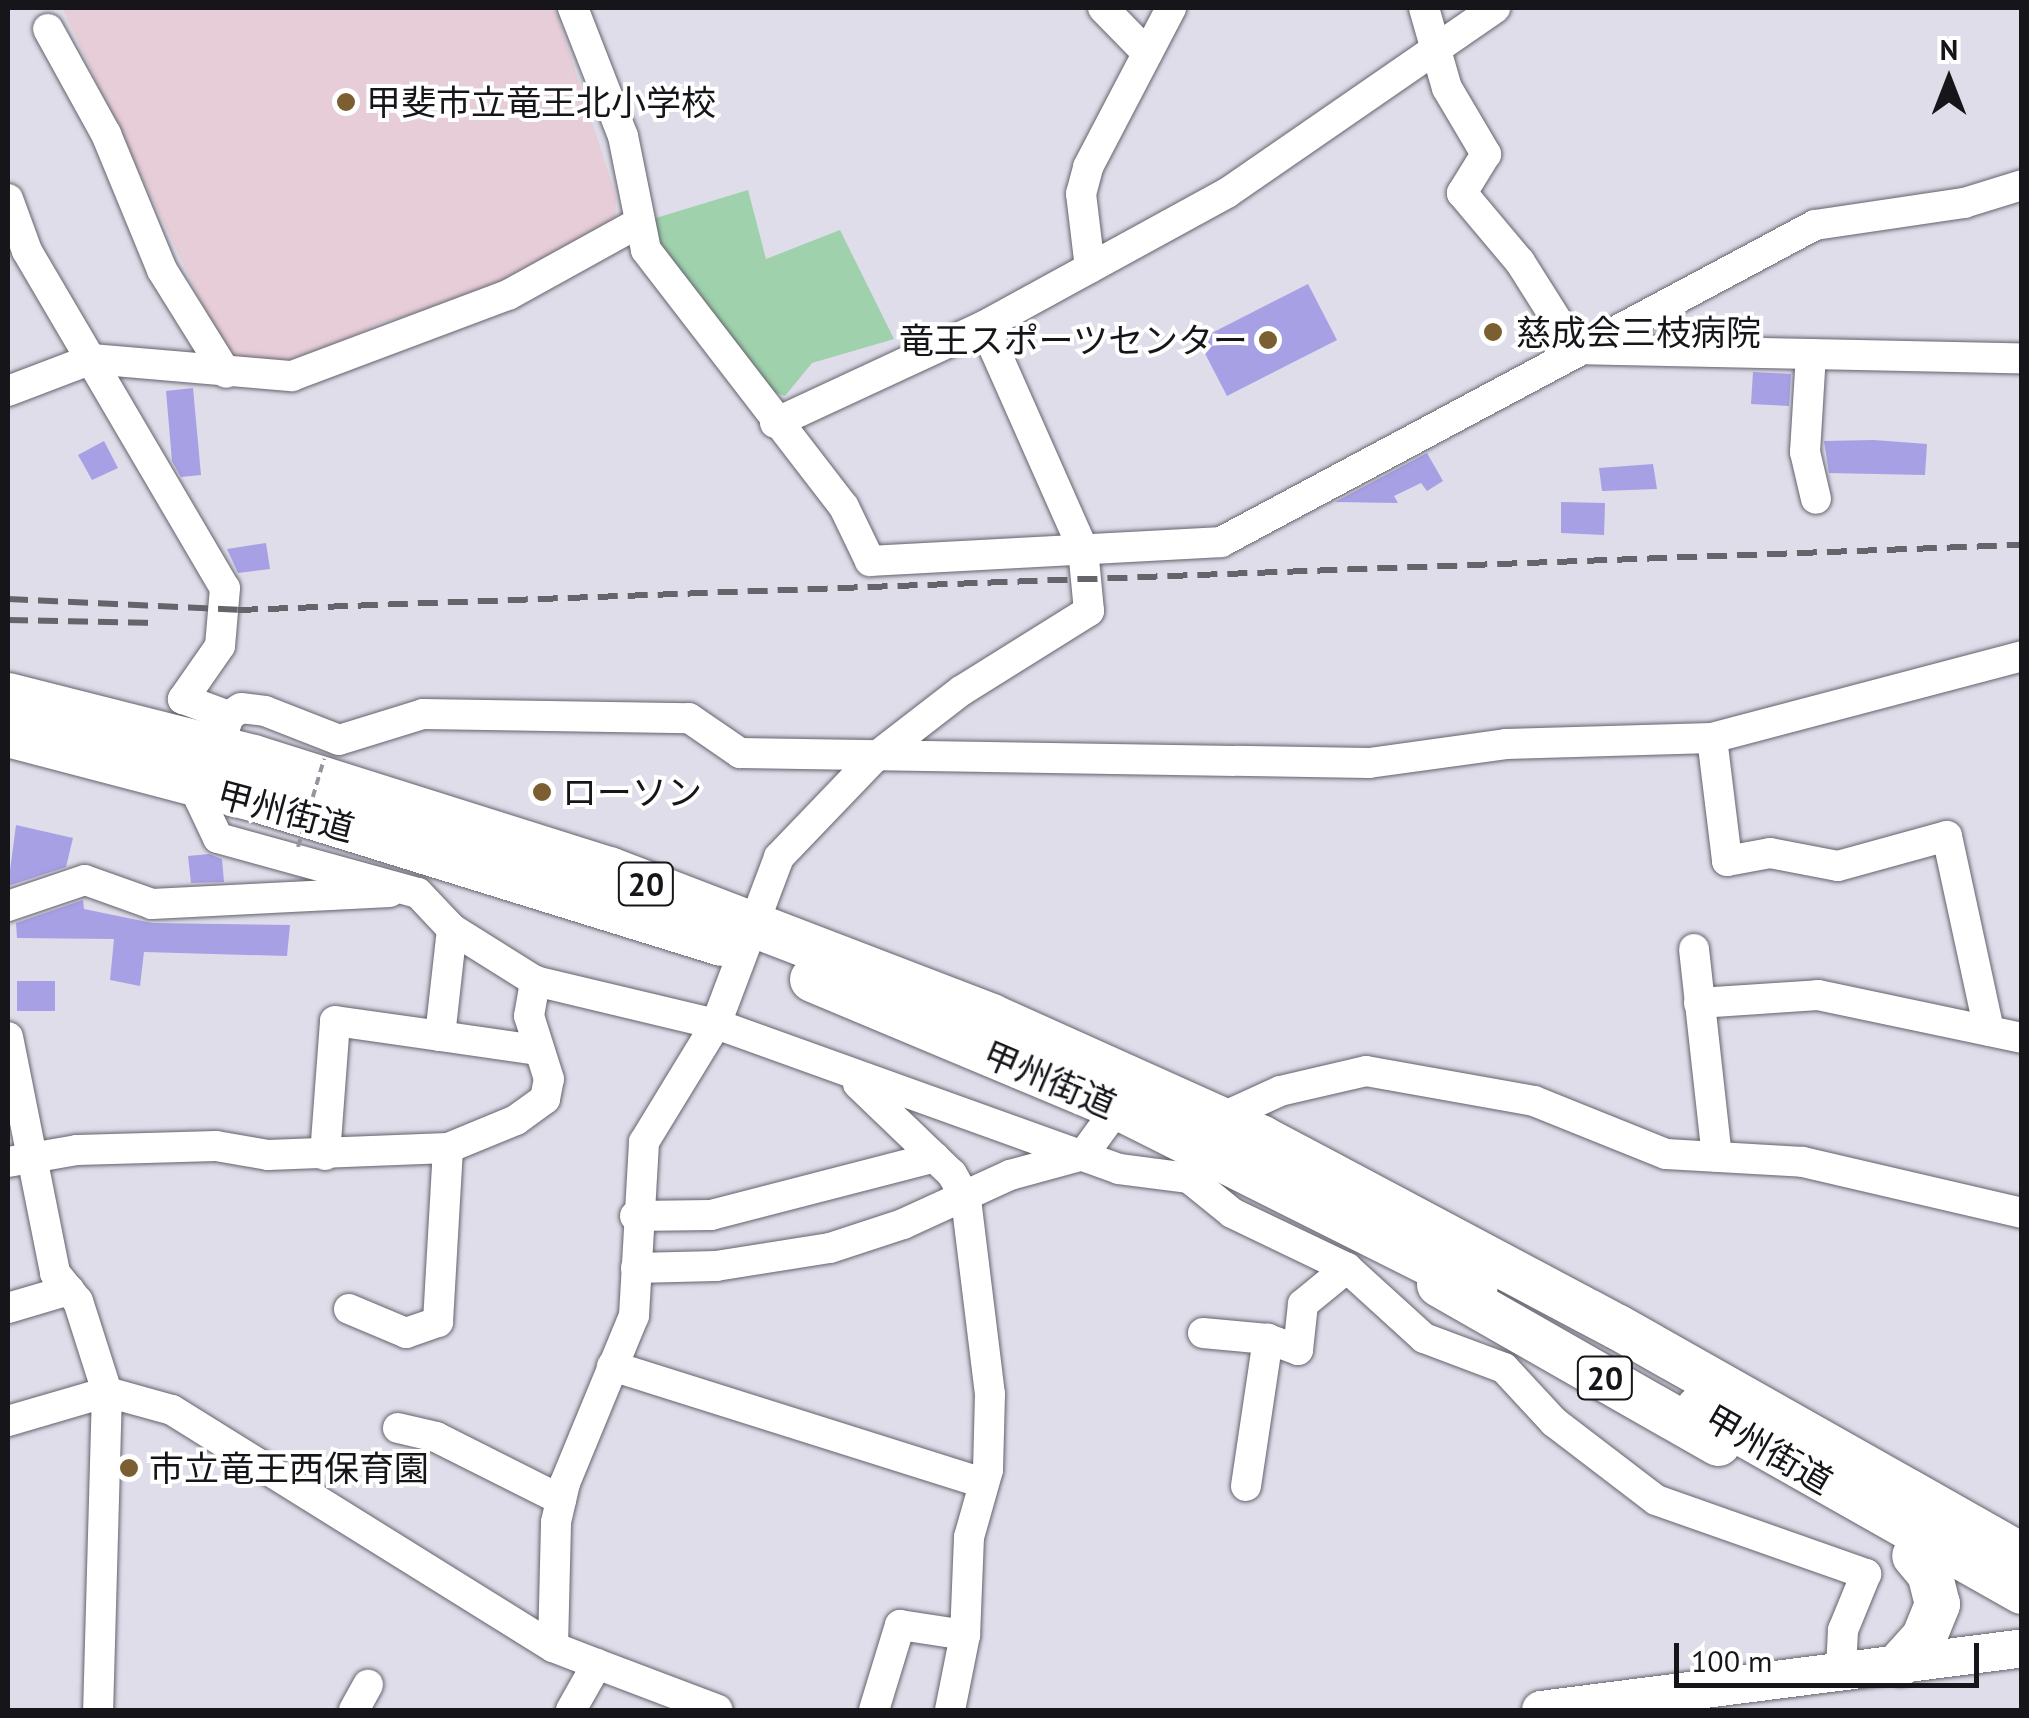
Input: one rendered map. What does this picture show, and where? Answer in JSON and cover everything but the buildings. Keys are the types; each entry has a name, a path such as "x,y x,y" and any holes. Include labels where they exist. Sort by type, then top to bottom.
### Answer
{"highway":[{"name":"甲州街道","path":"8,695 215,768 609,870 1118,1107 1205,1131 1262,1138 1347,1160 2022,1526"},
{"name":"甲州街道","path":"8,734 215,768"},
{"name":"甲州街道","path":"747,937 991,1016 2022,1556"},
{"name":"20","path":"1205,1131 1267,1198 1480,1305 2022,1613"},
{"name":"甲州街道","path":"1262,1138 1608,1338 2022,1591"},
{"path":"1900,1664 1924,1636 1937,1604 1914,1555"}],"main road":[{"path":"1541,1710 1597,1707 1841,1670 2022,1648"}],"street":[{"path":"572,8 623,136 635,224 684,309 844,508 870,560 1220,542 1575,349 1815,225 1964,203 2022,184"},
{"path":"1103,8 1148,53"},
{"path":"1090,268 1081,194 1088,167 1171,8"},
{"path":"1424,8 1435,54 1486,154 1462,193 1520,262 1575,349"},
{"path":"775,423 984,326 1227,194 1435,54 1495,8"},
{"path":"48,29 106,134 162,270 226,373"},
{"path":"8,198 27,251 224,588 229,610 220,646 182,699 215,768 218,838 412,890 452,929 535,981 716,1024 1119,1169 1189,1178 1232,1213 1347,1268 1382,1307 1457,1351 1504,1368 1554,1422 1656,1500 1866,1574 1843,1630 1841,1670"},
{"path":"8,391 92,360 292,376 508,294 635,224"},
{"path":"553,1646 561,1500 634,1316 635,1216 644,1142 657,1110 716,1024 779,857 873,759 961,691 1089,611 1083,549 984,326"},
{"path":"1575,349 2022,358"},
{"path":"1811,354 1805,452 1816,499"},
{"path":"8,758 156,790 215,768 241,708 264,711 339,740 424,714 689,718 740,752 873,759 1369,763 1506,744 1712,738 2022,656"},
{"path":"1712,738 1727,862 1770,852 1838,866 1947,836 1989,1031"},
{"path":"8,906 86,880 152,904 412,890"},
{"path":"440,1036 452,929"},
{"path":"1694,949 1717,1157"},
{"path":"20,1160 216,1146 325,1155 448,1148 545,1099 549,1079 529,1016 535,981"},
{"path":"1699,1003 1818,994 2022,1038"},
{"path":"325,1155 334,1020 537,1050"},
{"path":"8,1038 20,1160 54,1273 69,1290 93,1337 107,1392 98,1710"},
{"path":"1205,1131 1280,1091 1366,1070 1534,1101 1666,1154 1803,1162 2022,1213"},
{"path":"846,1073 935,1158 966,1199 990,1394 983,1483 969,1537 965,1635 950,1710"},
{"path":"636,1268 716,1266 830,1248 966,1199 1010,1176 1084,1155 1118,1107"},
{"path":"350,1309 406,1332 438,1322 448,1148"},
{"path":"635,1216 711,1215 935,1158"},
{"path":"1203,1332 1268,1339 1298,1350 1303,1304 1347,1268"},
{"path":"8,1308 69,1290"},
{"path":"1457,1351 1480,1305"},
{"path":"1246,1486 1268,1339"},
{"path":"612,1366 983,1483"},
{"path":"8,1421 107,1392 172,1410 553,1646 718,1710"},
{"path":"398,1428 436,1437 561,1500"},
{"path":"874,1710 900,1625 965,1635"},
{"path":"571,1710 597,1664"}],"path":[{"path":"298,847 324,759"}],"shaded area":[{"name":"甲斐市立竜王北小学校","path":"62,8 555,8 616,196 615,226 478,295 380,323 283,370 229,361"}],"green space":[{"path":"748,190 766,259 840,230 894,339 812,363 785,396 750,383 693,307 646,221"}],"railway":[{"path":"8,599 238,610 2022,545"},
{"path":"8,620 157,623"}],"place":[{"name":"甲斐市立竜王北小学校","path":"346,102"},
{"name":"慈成会三枝病院","path":"1493,332"},
{"name":"竜王スポーツセンター","path":"1268,340"},
{"name":"ローソン","path":"542,792"},
{"name":"市立竜王西保育園","path":"129,1468"}]}
